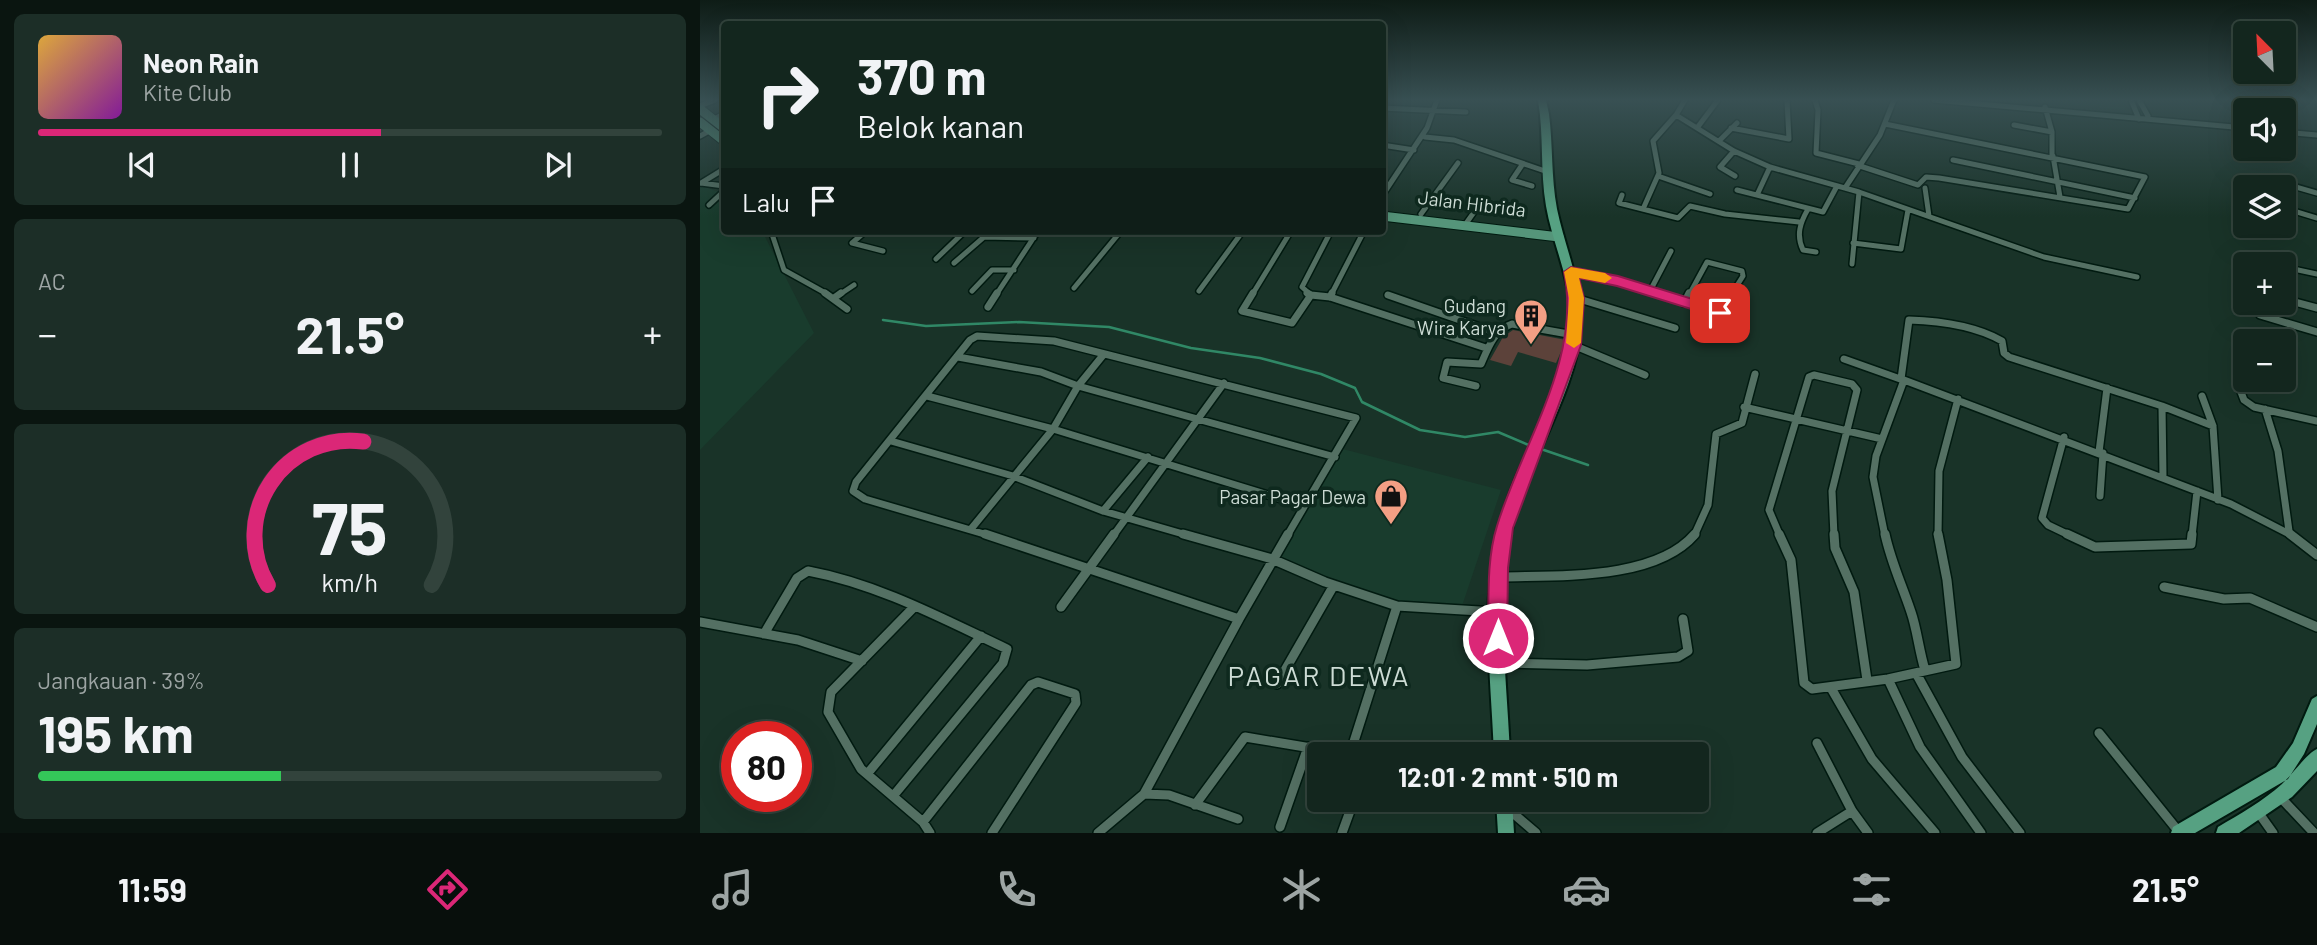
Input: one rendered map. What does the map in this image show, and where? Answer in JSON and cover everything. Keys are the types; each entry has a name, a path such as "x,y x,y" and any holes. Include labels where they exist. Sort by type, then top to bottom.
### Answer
{"highway":[{"path":"1502,742 1497,612 1505,528 1574,340 1576,298 1550,202 1549,139"},
{"path":"2184,832 2282,773 2293,761 2317,704"},
{"path":"2224,833 2281,798 2308,772 2317,757"},
{"path":"1505,812 1506,833"}],"main road":[{"name":"Jalan Hibrida","path":"1386,210 1558,233"},
{"path":"1386,216 1558,233"}],"street":[{"path":"1386,190 1423,139"},
{"path":"1443,139 1454,140 1548,172"},
{"path":"1643,209 1658,176 1655,139"},
{"path":"1715,139 1734,151 1770,167 1859,192 2044,257 2137,277"},
{"path":"1817,139 1816,153 1918,185 1926,177 1938,178 2128,209 2144,182 2142,174 1963,139"},
{"path":"1845,188 1858,164 1878,139"},
{"path":"2052,139 2055,179 2060,197"},
{"path":"1386,146 1414,150"},
{"path":"1734,151 1720,167 1735,176"},
{"path":"1953,160 2055,179 2135,198"},
{"path":"1422,214 1458,163"},
{"path":"1522,165 1512,180 1532,186"},
{"path":"1757,195 1770,167"},
{"path":"701,183 721,171"},
{"path":"1658,176 1710,194"},
{"path":"701,183 721,187"},
{"path":"1737,190 1825,212 1837,186"},
{"path":"2296,187 2317,193"},
{"path":"1925,188 1929,216"},
{"path":"709,205 721,191"},
{"path":"1852,264 1859,192"},
{"path":"1622,195 1619,203 1679,218 1690,206 1725,214 1799,222"},
{"path":"1467,222 1482,201"},
{"path":"1808,209 1799,222 1801,248 1816,253"},
{"path":"1853,243 1901,249 1908,209"},
{"path":"2296,212 2317,218"},
{"path":"772,235 784,270 834,298 847,309"},
{"path":"861,235 852,243 883,251"},
{"path":"936,259 961,235"},
{"path":"988,307 1036,235"},
{"path":"1074,288 1118,235"},
{"path":"1199,291 1240,235"},
{"path":"1288,235 1241,310 1292,323 1311,295"},
{"path":"1329,235 1302,287 1304,292 1330,297 1382,316 1430,327 1486,348"},
{"path":"1330,297 1362,235"},
{"path":"954,264 984,237 1034,238"},
{"path":"1650,291 1671,251"},
{"path":"1571,272 1650,291 1684,303 1723,314 1743,276 1742,271 1707,262 1684,303"},
{"path":"972,290 992,270 1014,271"},
{"path":"2296,270 2317,274"},
{"path":"834,298 854,285"},
{"path":"1388,295 1497,333"},
{"path":"1576,298 1627,311 1675,328"},
{"path":"2296,302 2317,308"},
{"path":"2260,315 2317,332"},
{"path":"2020,833 1965,765 1946,735 1921,671 1912,614 1892,567 1873,471 1902,379 1906,324 1913,320 1996,337 2002,341 2004,353 2009,357 2162,406 2213,426"},
{"path":"1476,386 1443,378 1441,375 1449,360 1480,365 1486,348 1497,333 1513,324 1574,340 1645,375"},
{"path":"1098,833 1144,794 1241,620 1272,559 1356,418 1054,341 977,337 970,340 856,482 853,491 856,495 971,529 1241,620"},
{"path":"971,529 1053,429 1078,386 1104,354"},
{"path":"958,357 1041,372 1078,386 1119,395 1335,457"},
{"path":"1844,359 2064,437 2197,491 2288,531 2317,555"},
{"path":"1500,577 1645,566 1676,552 1697,530 1706,515 1716,434 1740,425 1755,374"},
{"path":"1867,680 1854,592 1835,548 1832,482 1857,388 1817,376 1809,377 1769,510 1791,560 1804,683 1812,689 1953,667 1957,659 1936,514 1939,471 1958,399"},
{"path":"1061,607 1086,569 1168,463 1224,383"},
{"path":"2100,496 2107,388"},
{"path":"2242,392 2246,402 2317,421"},
{"path":"927,396 1053,429 1304,506"},
{"path":"2202,396 2213,426 2218,500"},
{"path":"2162,406 2163,477"},
{"path":"1744,407 1882,439"},
{"path":"2265,409 2278,451 2288,531"},
{"path":"2064,437 2042,518 2048,525 2086,544 2103,548 2191,544 2197,491"},
{"path":"891,441 1013,476 1103,511 1272,559 1334,585 1397,606 1497,612"},
{"path":"1103,511 1148,457"},
{"path":"764,634 797,578 808,571 834,576 915,606 1004,646 1007,655 894,795"},
{"path":"1276,684 1334,585"},
{"path":"2164,587 2224,599 2250,598 2317,627"},
{"path":"915,606 831,692 828,712 861,769 894,795 923,822 930,833"},
{"path":"1352,742 1397,606"},
{"path":"1499,663 1587,665 1678,657 1688,651 1683,619"},
{"path":"700,622 798,640 862,662"},
{"path":"868,773 981,636"},
{"path":"1888,679 1920,747 1981,833"},
{"path":"923,822 1031,685 1038,682 1075,694 1076,703 992,833"},
{"path":"1831,688 1872,759 1934,833"},
{"path":"2099,733 2184,832"},
{"path":"1195,805 1242,739 1254,737 1307,747"},
{"path":"1816,743 1852,811 1868,833"},
{"path":"1280,827 1307,750"},
{"path":"1144,794 1169,795 1238,819"},
{"path":"2281,798 2314,833"},
{"path":"1817,833 1852,811"},
{"path":"1342,833 1350,812"},
{"path":"1514,812 1536,833"},
{"path":"2258,812 2273,833"}],"shaded area":[{"path":"700,185 721,193 721,235 764,235 814,333 700,450"},
{"name":"Pasar Pagar Dewa","path":"1335,447 1501,490 1462,606 1372,599 1275,563"}],"building":[{"name":"Gudang Wira Karya","path":"1513,330 1566,340 1556,363 1518,352 1511,366 1490,360 1503,337"}],"waterway":[{"path":"883,320 926,326 1019,322 1109,327 1191,348 1260,358 1321,374 1355,388 1362,402 1420,430 1465,437 1498,432 1531,446"},
{"path":"1538,448 1588,465"}],"slow traffic":[{"path":"1574,343 1577,318 1571,272 1605,278"}],"place":[{"name":"Gudang Wira Karya","path":"1531,346"},
{"name":"Pasar Pagar Dewa","path":"1391,526"}],"district":[{"name":"PAGAR DEWA","path":"1319,675"}],"route":[{"path":"1498,638 1499,568 1505,528 1522,474 1573,345 1577,318 1571,272 1618,281 1720,313"}]}
